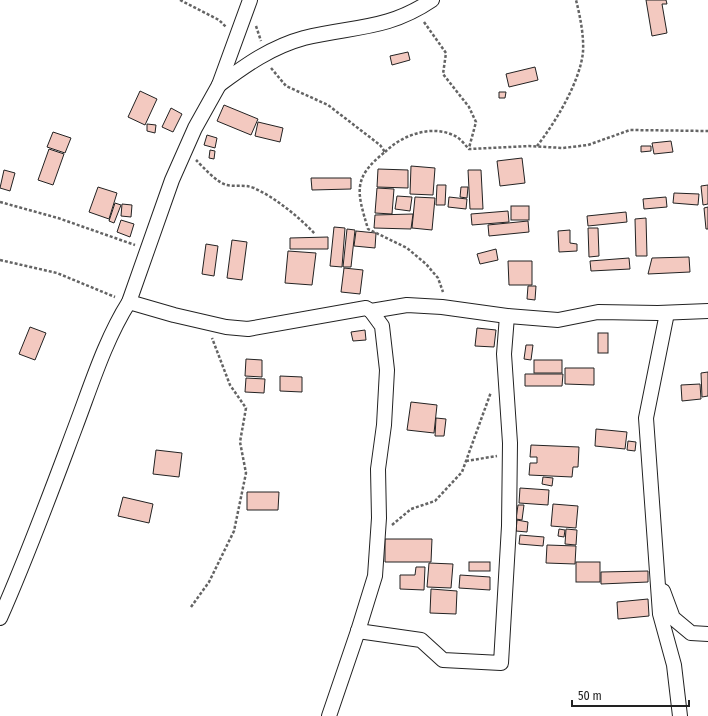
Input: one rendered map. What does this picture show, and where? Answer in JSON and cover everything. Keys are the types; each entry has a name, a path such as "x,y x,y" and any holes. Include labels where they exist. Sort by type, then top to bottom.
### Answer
{"street":[{"path":"219,85 264,54 303,38 382,24 417,10 432,0"},
{"path":"0,618 25,561 88,393 119,319 129,302 149,249 161,209 184,152 194,128 219,85 249,3"},
{"path":"129,302 210,324 248,330 366,308 371,311 382,326 387,370 384,425 378,469 379,518 375,576 329,716"},
{"path":"371,311 407,305 448,307 506,316 558,320 598,312 667,313 708,311"},
{"path":"667,313 646,418 660,614 674,665 680,716"},
{"path":"358,631 422,640 443,660 501,663 510,526 510,451 508,396 504,354 506,316"},
{"path":"656,574 673,618 691,633 708,634"}],"path":[{"path":"180,0 219,20 236,38"},
{"path":"537,147 561,113 576,77 583,53 582,33 576,0"},
{"path":"249,3 264,54 273,72 286,86 328,105 380,145 385,152"},
{"path":"417,10 446,53 443,74 469,107 476,122 469,149"},
{"path":"448,307 438,278 426,264 407,248 368,229 360,204 361,178 366,169 394,142 413,134 433,130 455,136 469,149 537,147 563,148 588,145 630,130 708,131"},
{"path":"184,152 210,174 226,185 243,184 254,188 278,203 315,234"},
{"path":"0,202 58,218 149,249"},
{"path":"0,260 57,273 129,302"},
{"path":"191,607 209,582 234,531 246,472 240,442 246,408 230,386 211,334 210,324"},
{"path":"377,540 411,509 434,501 462,472 493,389"},
{"path":"466,461 496,457 510,451"}],"building":[{"path":"646,0 666,0 667,4 662,4 667,33 652,36"},
{"path":"408,52 410,60 392,65 390,56"},
{"path":"535,67 538,80 509,87 506,74"},
{"path":"140,91 157,99 145,125 128,117"},
{"path":"499,92 506,92 505,98 499,98"},
{"path":"224,105 258,119 251,135 217,121"},
{"path":"171,108 182,114 173,132 162,127"},
{"path":"258,122 283,128 280,142 255,136"},
{"path":"147,124 156,125 155,133 147,131"},
{"path":"53,132 71,138 65,153 47,147"},
{"path":"207,135 217,138 215,148 204,145"},
{"path":"671,141 673,152 654,154 652,143"},
{"path":"641,146 651,146 651,151 641,152"},
{"path":"49,149 64,154 53,185 38,180"},
{"path":"210,150 215,151 214,159 209,158"},
{"path":"522,158 525,183 500,186 497,161"},
{"path":"411,166 435,168 433,195 410,194"},
{"path":"378,169 408,170 408,188 377,187"},
{"path":"4,170 15,173 10,191 0,188"},
{"path":"468,170 481,170 483,209 470,209"},
{"path":"311,178 351,178 351,189 312,190"},
{"path":"437,185 446,185 445,205 436,205"},
{"path":"708,185 708,204 703,205 701,186"},
{"path":"98,187 117,193 109,219 89,212"},
{"path":"461,187 468,187 467,198 460,197"},
{"path":"377,188 394,189 392,214 375,213"},
{"path":"674,193 699,194 698,205 673,203"},
{"path":"397,196 412,197 410,211 395,209"},
{"path":"415,197 435,198 432,230 412,228"},
{"path":"449,197 467,199 466,209 448,207"},
{"path":"666,197 667,207 644,209 643,199"},
{"path":"115,203 121,205 114,223 109,221"},
{"path":"122,204 132,205 131,217 121,216"},
{"path":"511,206 529,206 529,220 511,220"},
{"path":"708,207 708,229 706,229 704,208"},
{"path":"508,211 509,222 472,225 471,214"},
{"path":"626,212 627,222 588,226 587,216"},
{"path":"413,214 411,229 374,228 375,215"},
{"path":"646,218 647,256 636,256 635,219"},
{"path":"121,220 134,224 130,237 117,232"},
{"path":"528,221 529,232 489,236 488,225"},
{"path":"334,227 345,228 342,267 330,266"},
{"path":"588,228 598,228 599,256 589,257"},
{"path":"347,229 355,230 351,267 343,267"},
{"path":"570,230 570,243 577,244 577,251 559,252 558,231"},
{"path":"356,231 376,233 375,248 354,246"},
{"path":"328,237 328,249 290,249 290,238"},
{"path":"232,240 247,242 242,280 227,278"},
{"path":"206,244 218,246 214,276 202,274"},
{"path":"496,249 498,260 480,264 477,254"},
{"path":"288,251 316,253 312,285 285,283"},
{"path":"689,257 690,272 648,274 652,258"},
{"path":"629,258 630,269 591,271 590,261"},
{"path":"508,261 532,261 532,285 509,285"},
{"path":"344,268 363,270 360,294 341,292"},
{"path":"528,286 536,286 535,300 527,299"},
{"path":"30,327 46,333 35,360 19,354"},
{"path":"477,328 496,330 494,347 475,346"},
{"path":"365,330 366,340 353,341 351,332"},
{"path":"598,333 608,333 608,353 598,353"},
{"path":"526,345 533,345 531,360 524,359"},
{"path":"246,359 262,360 262,377 245,376"},
{"path":"534,360 562,360 562,373 534,373"},
{"path":"565,368 594,368 594,385 565,384"},
{"path":"708,372 708,396 702,397 701,373"},
{"path":"525,374 563,374 562,386 525,386"},
{"path":"280,376 302,377 302,392 280,391"},
{"path":"246,378 265,379 264,393 245,392"},
{"path":"700,384 701,399 682,401 681,385"},
{"path":"411,402 437,405 434,433 407,430"},
{"path":"436,418 446,419 444,436 435,436"},
{"path":"596,429 627,432 625,449 595,446"},
{"path":"628,441 636,442 635,451 627,450"},
{"path":"531,445 579,447 578,467 573,467 572,477 529,475 530,463 537,463 537,457 530,457"},
{"path":"156,450 182,453 179,477 153,474"},
{"path":"543,477 553,478 552,486 542,484"},
{"path":"520,488 549,490 548,505 519,503"},
{"path":"247,492 279,492 278,510 247,510"},
{"path":"123,497 153,504 149,523 118,516"},
{"path":"553,504 578,506 576,528 551,526"},
{"path":"518,505 524,505 522,520 516,519"},
{"path":"517,520 528,522 527,532 516,531"},
{"path":"559,529 565,530 564,537 558,536"},
{"path":"566,529 577,530 576,545 565,544"},
{"path":"520,535 544,537 543,546 519,544"},
{"path":"385,539 432,539 431,562 385,562"},
{"path":"547,545 576,546 575,564 546,563"},
{"path":"469,562 490,562 490,571 469,571"},
{"path":"576,562 600,562 600,582 576,582"},
{"path":"429,563 453,564 451,588 427,587"},
{"path":"416,567 425,567 424,590 400,589 400,575 415,575"},
{"path":"648,571 648,582 601,584 601,572"},
{"path":"460,575 490,577 490,590 459,588"},
{"path":"431,589 457,591 456,614 430,613"},
{"path":"648,599 649,616 618,619 617,602"}]}
